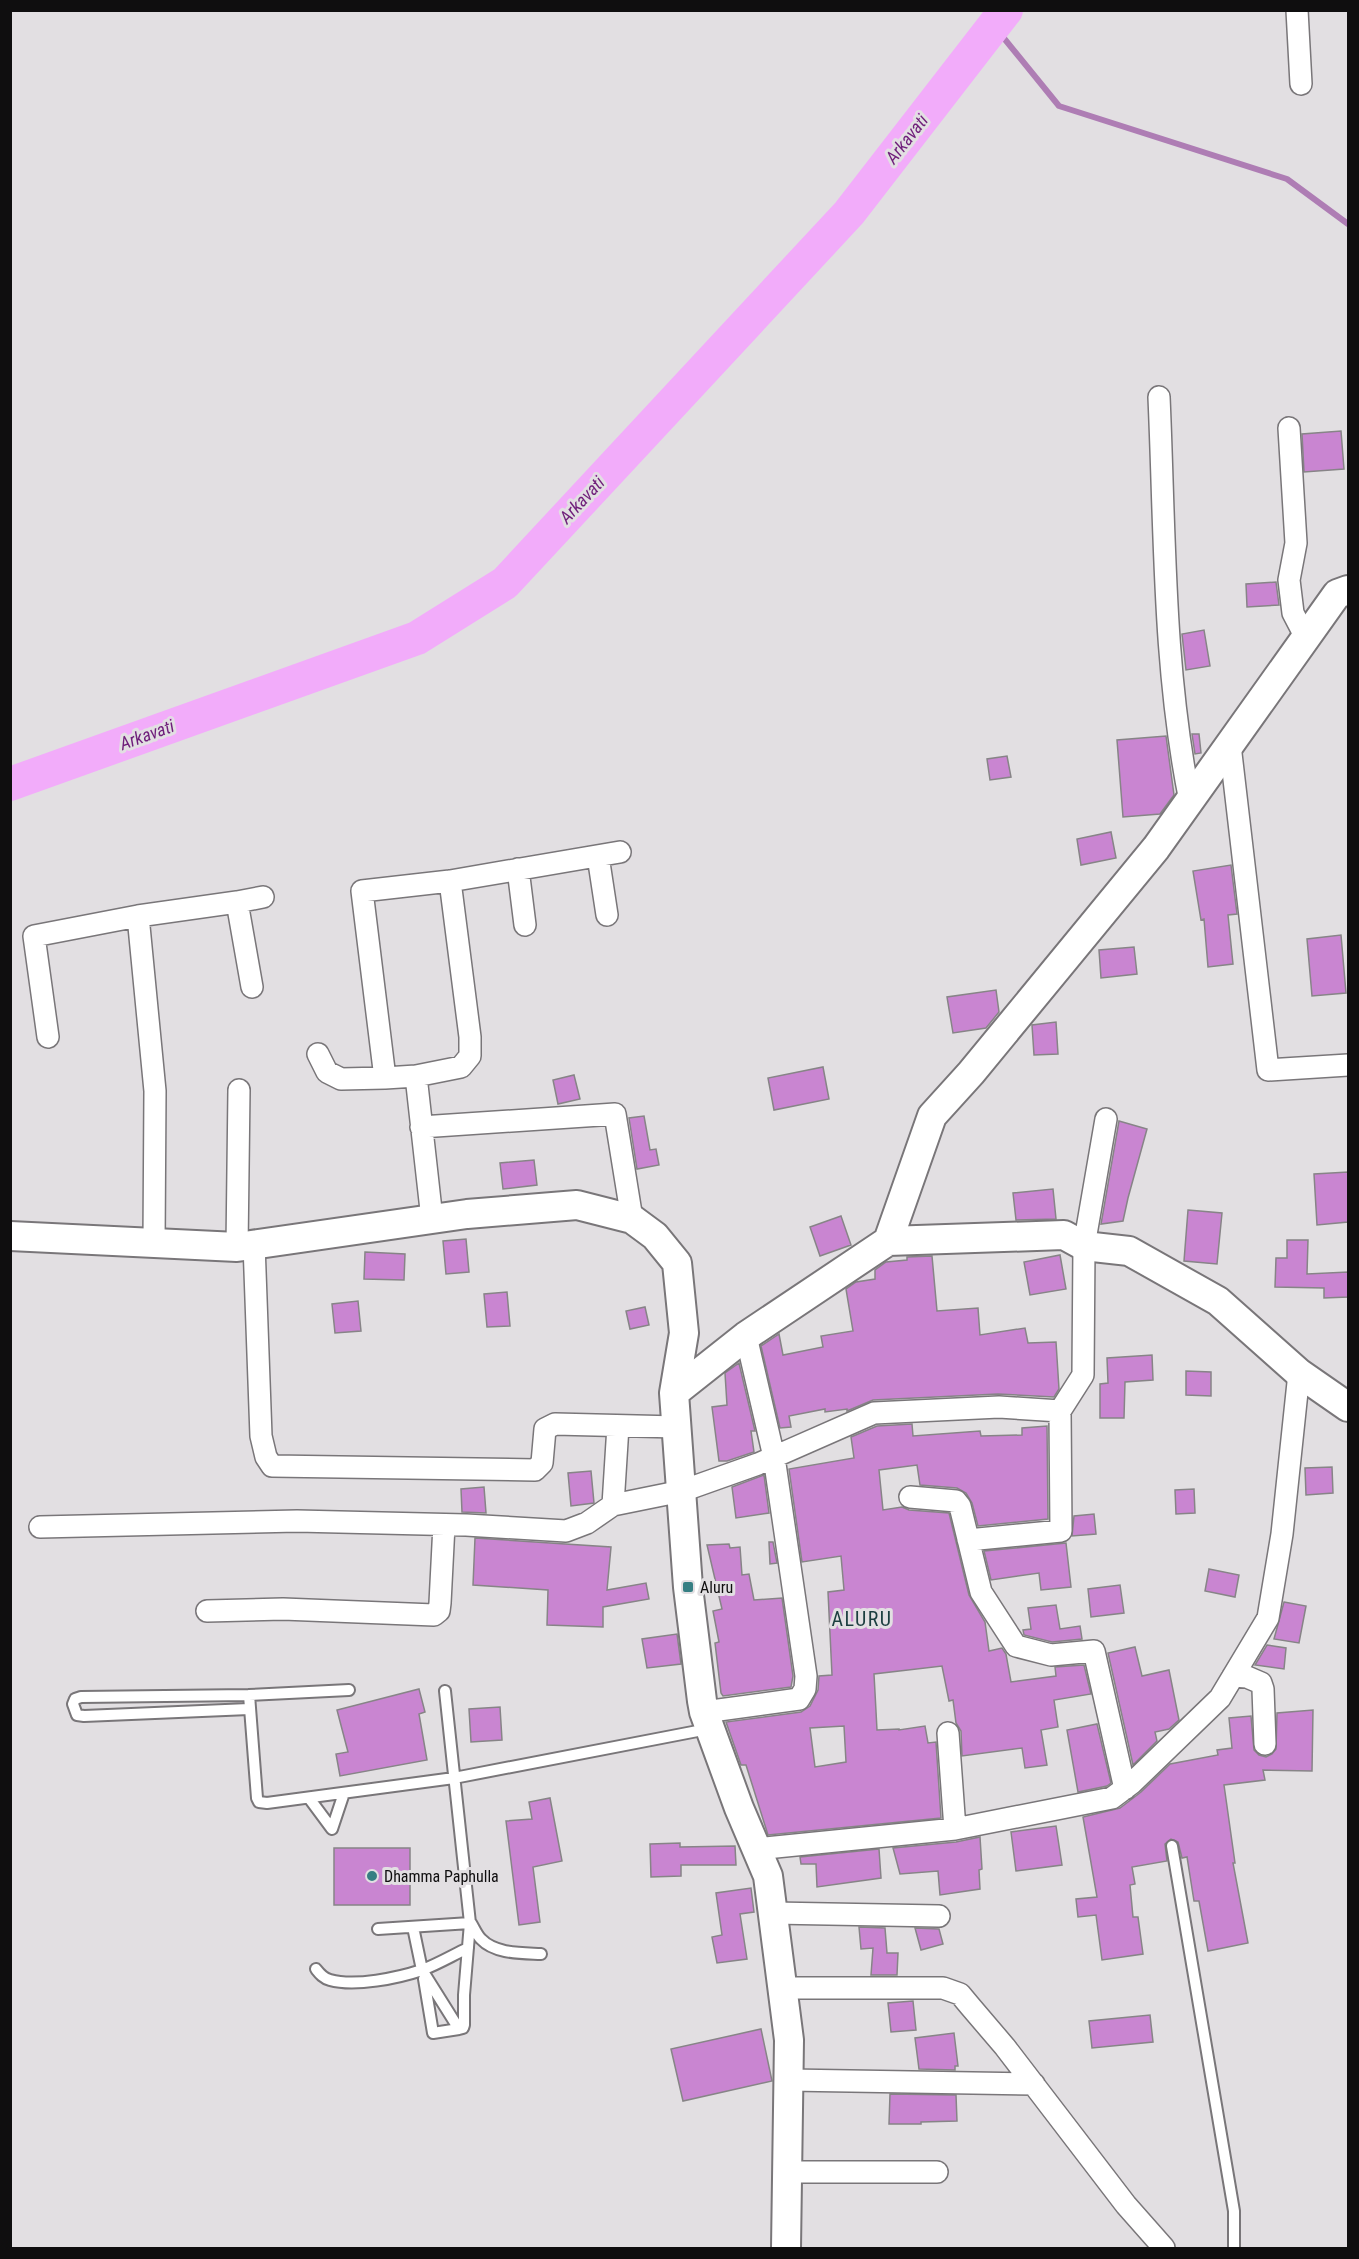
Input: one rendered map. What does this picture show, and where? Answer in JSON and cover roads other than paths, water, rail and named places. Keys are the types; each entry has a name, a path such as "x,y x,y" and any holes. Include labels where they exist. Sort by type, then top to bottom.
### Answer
{"street":[{"path":"1297,10 1301,84"},
{"path":"1159,397 1172,673 1180,750 1190,801"},
{"path":"1289,428 1296,543 1289,580 1293,612 1306,638"},
{"path":"888,1241 932,1116 971,1073 1156,848 1337,594 1348,591"},
{"path":"1230,745 1268,1070 1348,1065"},
{"path":"385,1078 362,891 450,880 620,852"},
{"path":"598,856 607,915"},
{"path":"518,869 525,925"},
{"path":"318,1054 327,1072 341,1079 416,1076 461,1066 470,1056 470,1037 450,880"},
{"path":"48,1037 34,936 138,916 263,897"},
{"path":"237,902 252,987"},
{"path":"138,916 155,1091 154,1243"},
{"path":"416,1076 432,1219"},
{"path":"239,1090 246,1246 261,1436 266,1457 272,1466 535,1470 542,1463 545,1429 555,1424 677,1427"},
{"path":"421,1127 615,1114 632,1219"},
{"path":"968,1540 1060,1531 1060,1411 1083,1375 1084,1246 1106,1119"},
{"path":"10,1236 246,1246 432,1219 577,1204 632,1219 655,1236 677,1263 684,1333 674,1393 688,1587 707,1720 768,1876 789,2040 786,2248"},
{"path":"674,1393 746,1336 888,1241 1064,1235 1084,1246 1129,1251 1218,1301 1299,1373 1348,1407"},
{"path":"707,1720 799,1699 805,1689 806,1676 774,1457 746,1336"},
{"path":"756,1849 955,1829 1112,1798 1125,1789 1220,1698 1268,1618 1282,1534 1299,1373"},
{"path":"40,1527 297,1521 566,1531 587,1523 614,1505 682,1491 774,1457 874,1413 999,1407 1060,1411"},
{"path":"614,1505 618,1426"},
{"path":"910,1497 956,1500 960,1506 981,1592 1016,1646 1051,1655 1094,1651 1125,1789"},
{"path":"207,1611 283,1609 434,1614 439,1611 440,1603 444,1525"},
{"path":"1233,1676 1247,1677 1261,1683 1265,1744"},
{"path":"948,1733 955,1829"},
{"path":"772,1913 939,1916"},
{"path":"782,1988 943,1988 960,1994 1034,2085 1126,2205 1164,2248"},
{"path":"789,2080 1034,2085"},
{"path":"788,2172 937,2172"}],"lane":[{"path":"249,1709 84,1716 77,1715 73,1704 75,1699 81,1698 249,1695 349,1689"},
{"path":"412,1927 434,2033 463,2028 470,1923 445,1691"},
{"path":"249,1695 256,1793 259,1802 276,1803 454,1778 707,1720"},
{"path":"309,1798 332,1829 344,1793"},
{"path":"1172,1846 1234,2211 1234,2248"},
{"path":"378,1929 470,1923"},
{"path":"470,1923 481,1940 493,1947 513,1952 541,1954"},
{"path":"316,1969 330,1980 354,1982 422,1970 468,1948"},
{"path":"422,1970 459,2029"}],"waterway":[{"name":"Arkavati","path":"10,784 417,638 505,583 849,213 1006,10"},
{"path":"994,26 1059,106 1287,179 1348,224"}],"place":[{"name":"Aluru","path":"688,1587"},
{"name":"Dhamma Paphulla","path":"372,1876"}],"district":[{"name":"ALURU","path":"862,1619"}]}
